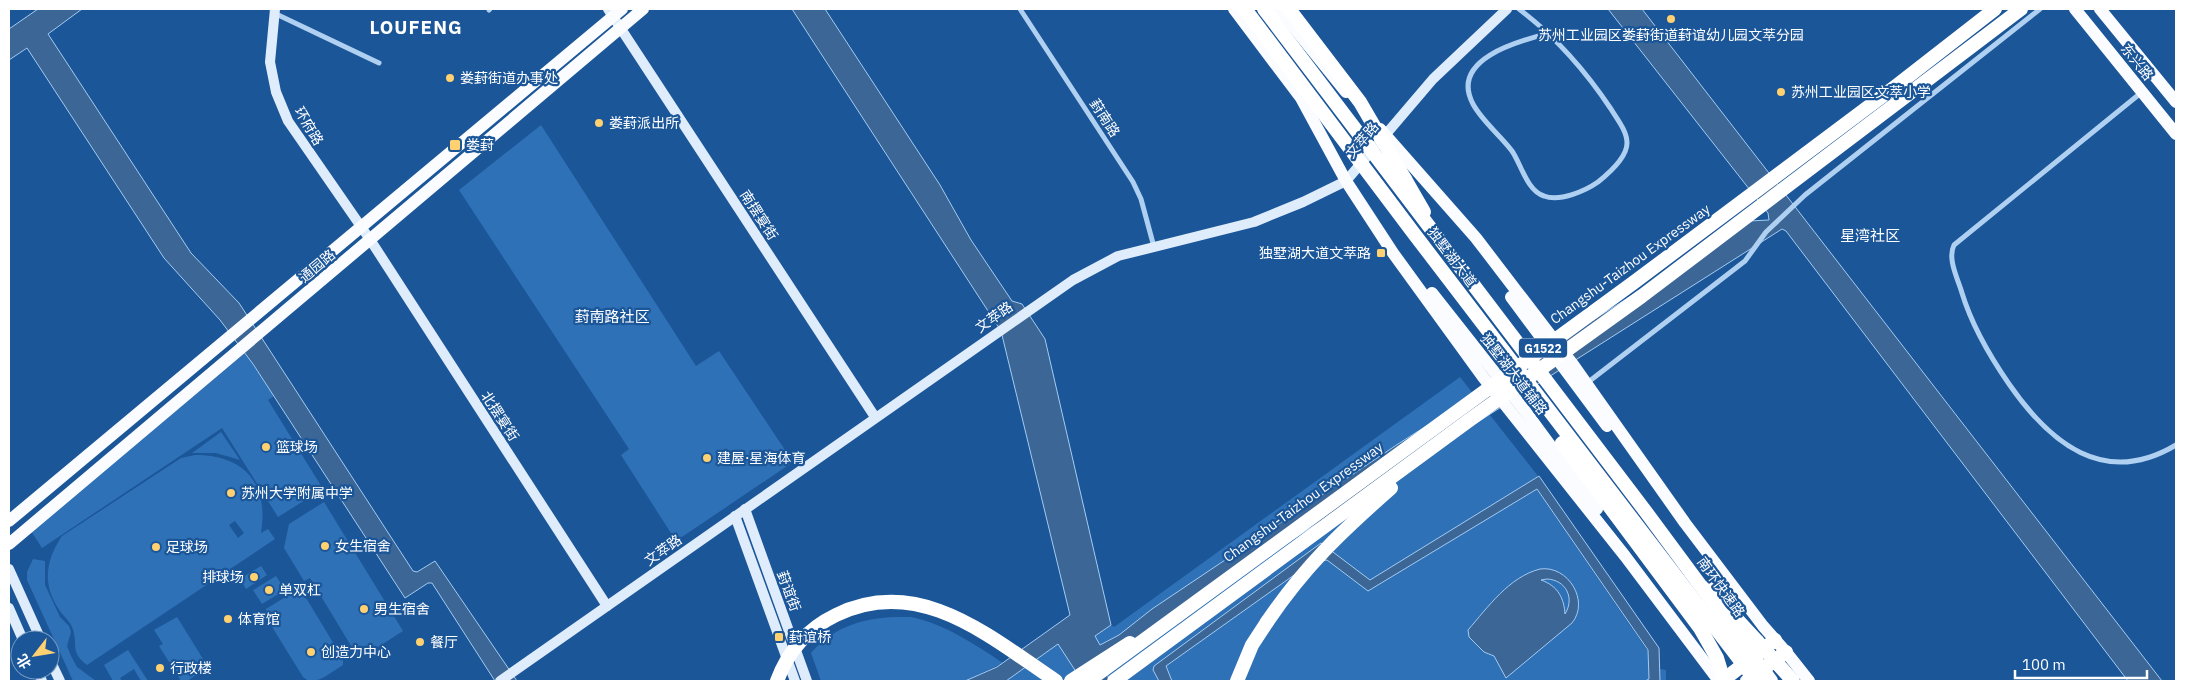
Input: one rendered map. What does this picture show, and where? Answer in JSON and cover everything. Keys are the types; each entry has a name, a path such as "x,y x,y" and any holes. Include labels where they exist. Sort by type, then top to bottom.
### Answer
{"highway":[{"name":"独墅湖大道","path":"1245,9 1549,412 1636,522 1756,681"},
{"name":"独墅湖大道","path":"1264,9 1646,512"},
{"path":"1289,9 1360,102 1438,239"},
{"name":"Changshu-Taizhou Expressway","path":"1088,681 1181,611 1633,283 1896,86 1995,9"},
{"name":"G1522","path":"1114,681 1468,421 1642,296 2021,9"},
{"path":"1341,136 1399,228 1687,609 1712,649 1722,681 1775,640"},
{"path":"1236,681 1252,645 1282,601 1335,537 1392,487 1568,358 1642,296"},
{"name":"南环快速路","path":"1646,512 1771,681"},
{"path":"1678,555 1793,681"},
{"path":"777,681 793,649 824,622 864,604 894,601 922,605 960,619 1056,681"},
{"path":"786,681 802,652 828,629 856,614 895,608 921,611 958,626 1043,681"},
{"path":"1071,681 1181,611"},
{"path":"1757,641 1786,681"},
{"path":"1748,681 1786,652"}],"main road":[{"name":"通园路","path":"9,544 371,241 643,9"},
{"name":"独墅湖大道辅路","path":"1234,9 1312,115 1346,181 1369,218 1722,681"},
{"path":"1279,9 1329,74 1476,238 1548,340 1685,523 1809,681"},
{"name":"文萃路","path":"500,681 1062,287 1107,261 1254,222 1303,202 1346,181 1384,134 1459,52 1508,9"},
{"name":"东兴路","path":"2075,9 2176,134"},
{"name":"东兴路","path":"2100,9 2176,102"},
{"name":"环府路","path":"274,11 270,62 276,92 288,121 371,241"},
{"name":"通园路","path":"9,521 614,11"},
{"path":"614,11 620,28"},
{"name":"南摆宴街","path":"620,28 876,417"},
{"path":"1312,115 1327,127 1344,134 1384,134"},
{"name":"北摆宴街","path":"371,241 607,606"},
{"path":"1570,369 1586,383 1685,523"},
{"name":"葑谊街","path":"744,509 807,681"},
{"name":"葑谊街","path":"735,516 795,681"},
{"path":"9,569 36,630"},
{"path":"9,608 19,630"}],"street":[{"name":"葑南路","path":"1020,9 1133,182 1141,199 1154,247"},
{"path":"1519,9 1549,33 1593,83 1616,116 1627,141 1624,153 1596,183 1578,192 1551,198 1540,194 1531,184 1513,153 1475,108 1468,90 1472,72 1494,52 1512,42 1549,33"},
{"path":"1586,383 1746,261 1766,232 1805,195 2040,9"},
{"path":"274,11 379,63"},
{"path":"2142,92 1957,242 1952,249 1952,258 1965,304 1982,341 2018,396 2049,434 2076,451 2111,462 2146,458 2176,445"}],"shaded area":[{"path":"38,9 82,9 48,34 191,253 239,303 413,571 417,572 435,561 517,681 495,681 432,583 428,583 405,598 253,364 220,320 164,258 27,48 9,60 9,29"},
{"path":"792,9 825,9 940,185 971,240 1012,301 1022,304 1045,339 1111,625 1095,636 1100,645 1119,635 1152,609 1398,444 1749,221 1769,220 1768,213 1608,9 1642,9 2162,681 2128,681 1786,231 1782,229 1104,659 1109,681 1082,681 1058,644 1006,681 965,681 997,667 1070,615 1001,331"},
{"path":"541,125 696,366 719,351 793,462 676,541 621,455 629,449 459,190"},
{"path":"245,353 274,396 268,400 323,489 278,517 222,428 42,548 31,531"},
{"path":"1460,377 1538,476 1531,481 1660,669 1666,670 1666,681 1109,681 1095,636 1111,625 1114,627"},
{"path":"221,432 240,460 216,453 192,453"},
{"path":"195,455 213,456 228,460 240,467 250,476 257,487 263,516 261,533 268,529 275,539 87,665 76,652 72,627 58,608 50,590 48,572 52,554 62,536 181,458","holes":["235,521 244,533 238,538 229,525"]},
{"path":"1539,476 1659,648 1660,681 1645,681 1649,679 1648,650 1537,489 1368,591 1327,560 1311,563 1166,666 1172,681 1159,681 1153,670 1154,666 1321,543 1370,580"},
{"path":"324,502 403,631 359,659 310,578 304,581 284,548 289,524"},
{"path":"33,559 45,561 45,585 60,617 69,626 71,632 67,646 71,656 77,667 96,681 73,681 60,652 60,630 50,630 27,580 27,572"},
{"name":"排球场","path":"261,566 267,575 246,589 240,579"},
{"path":"1540,569 1550,569 1559,573 1573,586 1579,605 1572,623 1506,678 1494,656 1484,652 1469,637 1468,630 1500,594 1518,579","holes":["1541,580 1554,580 1564,586 1569,596 1568,608 1565,614 1559,593 1552,586"]},
{"name":"单双杠","path":"276,576 285,590 262,604 253,590"},
{"name":"创造力中心","path":"300,588 343,659 343,665 323,678 313,681 303,677 266,617 266,609"},
{"path":"177,617 208,667 187,681 181,681 159,646 163,644 154,630"},
{"path":"911,617 936,624 970,642 1003,663 965,681 821,681 811,653 832,634 856,623 883,618"},
{"path":"1058,643 1082,681 1006,681"},
{"path":"128,650 148,681 141,681 134,669 120,678 122,681 113,681 104,665"}],"place":[{"name":"苏州工业园区娄葑街道葑谊幼儿园文萃分园","path":"1671,19"},
{"name":"娄葑街道办事处","path":"450,78"},
{"name":"苏州工业园区文萃小学","path":"1781,92"},
{"name":"娄葑派出所","path":"599,123"},
{"name":"娄葑","path":"455,145"},
{"name":"独墅湖大道文萃路","path":"1381,253"},
{"name":"篮球场","path":"266,447"},
{"name":"建屋·星海体育","path":"707,458"},
{"name":"苏州大学附属中学","path":"231,493"},
{"name":"女生宿舍","path":"325,546"},
{"name":"足球场","path":"156,547"},
{"name":"排球场","path":"254,577"},
{"name":"单双杠","path":"269,590"},
{"name":"男生宿舍","path":"364,609"},
{"name":"体育馆","path":"228,619"},
{"name":"葑谊桥","path":"779,637"},
{"name":"餐厅","path":"420,642"},
{"name":"创造力中心","path":"311,652"},
{"name":"行政楼","path":"160,668"}],"district":[{"name":"LOUFENG","path":"416,27"},
{"name":"星湾社区","path":"1870,235"},
{"name":"葑南路社区","path":"612,316"}]}
